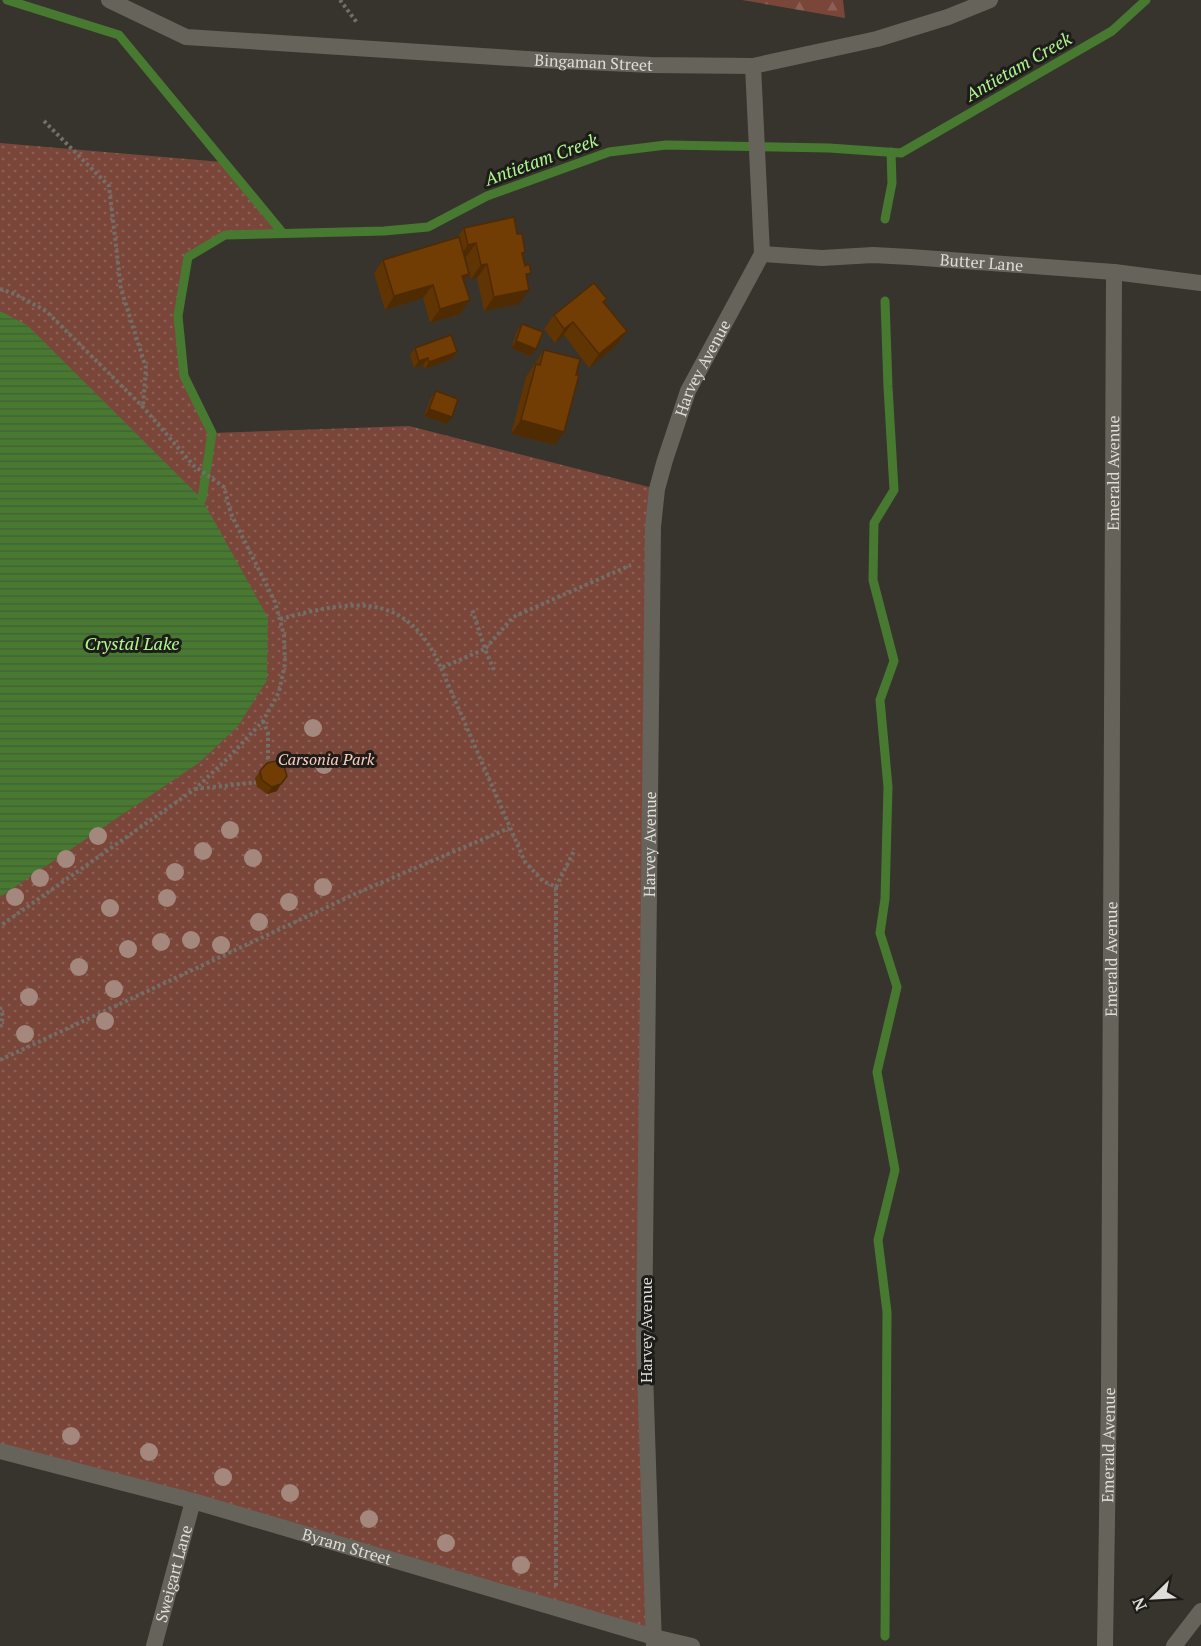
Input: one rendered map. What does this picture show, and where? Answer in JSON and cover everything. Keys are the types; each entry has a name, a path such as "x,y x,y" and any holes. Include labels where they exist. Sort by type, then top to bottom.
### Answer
{"street":[{"name":"Bingaman Street","path":"109,0 186,37 543,60 651,65 753,66 877,39 948,17 990,0"},
{"path":"753,66 762,254"},
{"name":"Butter Lane","path":"762,254 822,258 873,255 1114,272 1201,283"},
{"name":"Harvey Avenue","path":"654,1642 644,1342 653,527 657,489 688,391 762,254"},
{"name":"Emerald Avenue","path":"1106,1646 1114,272"},
{"name":"Byram Street","path":"0,1451 193,1501 654,1642 692,1646"},
{"name":"Sweigart Lane","path":"154,1646 193,1501"},
{"path":"1174,1646 1201,1611"}],"path":[{"path":"44,121 109,186 121,290 146,368 143,406"},
{"path":"0,289 15,294 46,311 143,406 194,465 224,487 231,514 275,602 284,635 285,664 279,692 263,721 195,789 0,926"},
{"path":"441,668 485,649 513,617 653,555"},
{"path":"280,619 341,606 365,604 384,609 412,626 428,641 525,862 543,881 556,886"},
{"path":"472,609 494,670"},
{"path":"263,721 268,733 268,772"},
{"path":"195,789 267,782"},
{"path":"0,1060 357,893 509,828"},
{"path":"558,1580 556,886 575,849"},
{"path":"0,1007 3,1016 0,1029"}],"green space":[{"path":"742,0 843,0 845,18"},
{"name":"Carsonia Park","path":"0,143 222,162 282,232 225,235 188,257 178,316 184,375 212,433 409,426 657,489 644,1342 654,1637 0,1451"}],"water":[{"name":"Crystal Lake","path":"0,311 27,325 202,499 268,618 267,680 238,726 200,762 0,897"}],"building":[{"path":"514,217 517,234 522,234 525,266 529,264 531,273 526,274 529,290 494,297 487,264 481,265 476,243 468,245 464,228"},
{"path":"459,237 469,274 462,276 470,300 440,309 433,285 394,296 383,260"},
{"path":"594,283 607,299 603,302 627,331 599,354 573,322 564,329 554,315"},
{"path":"522,324 543,332 536,349 516,341"},
{"path":"451,335 457,352 429,362 428,358 419,361 415,348"},
{"path":"544,350 580,359 576,375 579,375 564,432 521,420 536,364 540,365"},
{"path":"436,391 458,399 452,417 429,409"},
{"path":"276,761 284,766 287,776 281,784 272,787 262,780 260,771 267,763"}],"waterway":[{"name":"Antietam Creek","path":"7,0 119,35 282,232"},
{"name":"Antietam Creek","path":"202,499 212,433 184,376 178,316 188,257 225,235 384,231 428,227 487,196 609,152 666,145 829,148 901,153 1112,31 1146,0"},
{"path":"885,219 892,183 891,152"},
{"path":"885,301 894,490 874,523 873,580 894,661 880,700 888,787 885,899 880,933 897,987 877,1072 895,1170 878,1240 887,1312 885,1636"}]}
